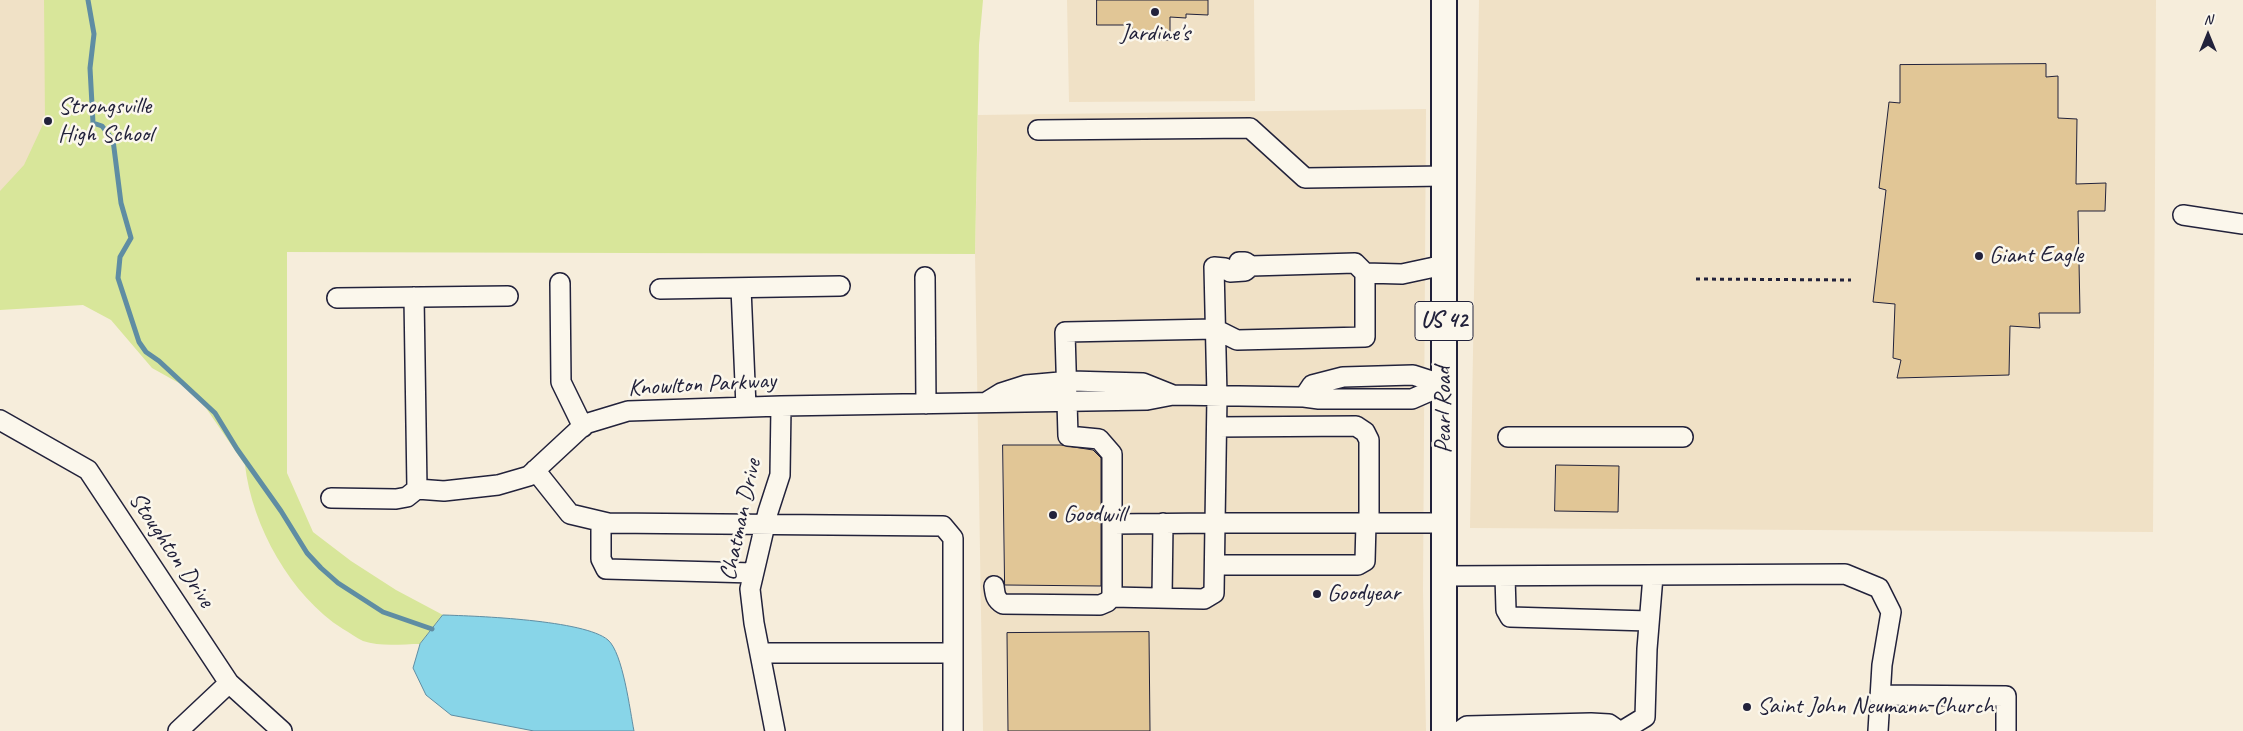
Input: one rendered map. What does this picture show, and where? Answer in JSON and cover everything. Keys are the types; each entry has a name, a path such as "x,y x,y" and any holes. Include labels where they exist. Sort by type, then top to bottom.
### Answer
{"main road":[{"name":"Pearl Road","path":"1444,0 1444,731"}],"street":[{"path":"1038,130 1250,128 1305,178 1445,176"},
{"path":"2183,215 2243,224"},
{"path":"1112,597 1204,599 1214,592 1217,396 1215,329 1219,268 1230,272 1245,271 1251,266 1355,264 1365,273 1444,275"},
{"path":"994,586 998,601 1003,604 1100,605 1112,597 1112,454 1099,438 1068,436 1065,332 1215,329 1236,340 1365,337 1365,273"},
{"path":"925,277 926,404"},
{"path":"560,284 561,382 583,426"},
{"path":"660,289 840,286"},
{"path":"741,288 746,407"},
{"path":"337,298 508,296"},
{"path":"331,498 396,499 407,497 417,488 414,297"},
{"name":"Knowlton Parkway","path":"417,488 444,491 498,484 530,476 583,426 628,411 781,406 1147,400 1173,395 1304,397 1312,385 1343,377 1412,375 1444,385"},
{"name":"Knowlton Parkway","path":"983,404 1001,393 1026,385 1066,381 1143,383 1173,395"},
{"name":"Chatman Drive","path":"775,731 750,589 765,526 780,475 781,406"},
{"name":"Stoughton Drive","path":"0,420 88,470 229,683 282,731"},
{"path":"1214,565 1358,565 1365,561 1369,440 1362,428 1356,426 1216,427"},
{"path":"1508,437 1683,437"},
{"path":"536,470 570,514 601,522 765,526 943,526 953,538 953,731"},
{"path":"601,522 601,559 606,569 754,573"},
{"path":"1113,524 1215,522 1444,523"},
{"path":"1162,598 1163,523"},
{"path":"1444,576 1845,574 1879,588 1891,612 1882,665 1878,731"},
{"path":"1506,576 1506,610 1510,617 1649,621"},
{"path":"1460,731 1467,726 1614,729 1645,717 1653,576"},
{"path":"760,653 953,653"},
{"path":"178,731 229,683"},
{"path":"1880,696 2006,696 2006,731"}],"path":[{"path":"1696,280 1851,280"}],"shaded area":[{"path":"0,0 97,0 0,242"},
{"path":"1067,0 1254,0 1255,101 1069,102"},
{"path":"1479,0 2156,0 2153,532 1470,528"},
{"path":"1426,109 1423,591 1426,731 983,731 975,254 978,115"}],"green space":[{"path":"44,0 983,0 979,45 975,254 287,252 287,473 313,532 351,561 396,590 443,615 420,644 384,645 370,643 343,629 324,615 291,579 265,535 249,488 245,465 195,392 152,368 111,320 83,305 0,310 0,191 24,165 45,120"}],"water":[{"path":"443,615 530,620 577,628 596,633 608,640 618,657 622,669 634,731 534,731 451,715 426,695 413,668 420,644"}],"building":[{"path":"1097,0 1208,0 1208,15 1186,14 1186,18 1170,17 1170,40 1154,40 1155,35 1132,35 1132,25 1097,25"},
{"name":"Giant Eagle","path":"2046,64 2046,77 2058,76 2058,118 2077,119 2076,184 2106,183 2105,211 2078,211 2080,313 2039,313 2040,328 2010,326 2009,375 1897,378 1901,360 1893,358 1895,304 1873,302 1886,190 1879,188 1889,102 1900,103 1900,65"},
{"name":"Goodwill","path":"1003,445 1061,445 1093,450 1101,458 1101,586 1005,585"},
{"path":"1556,465 1619,466 1618,512 1555,511"},
{"path":"1149,632 1150,731 1008,731 1007,633"}],"waterway":[{"path":"88,0 94,34 90,68 93,123 102,126 113,140 121,203 131,238 120,257 118,278 139,342 146,352 159,361 215,413 307,553 321,568 338,583 383,612 432,629"}],"place":[{"name":"Jardine's","path":"1155,12"},
{"name":"Strongsville High School","path":"48,121"},
{"name":"Giant Eagle","path":"1979,256"},
{"name":"Goodwill","path":"1053,515"},
{"name":"Goodyear","path":"1317,594"},
{"name":"Saint John Neumann Church","path":"1747,707"}]}
